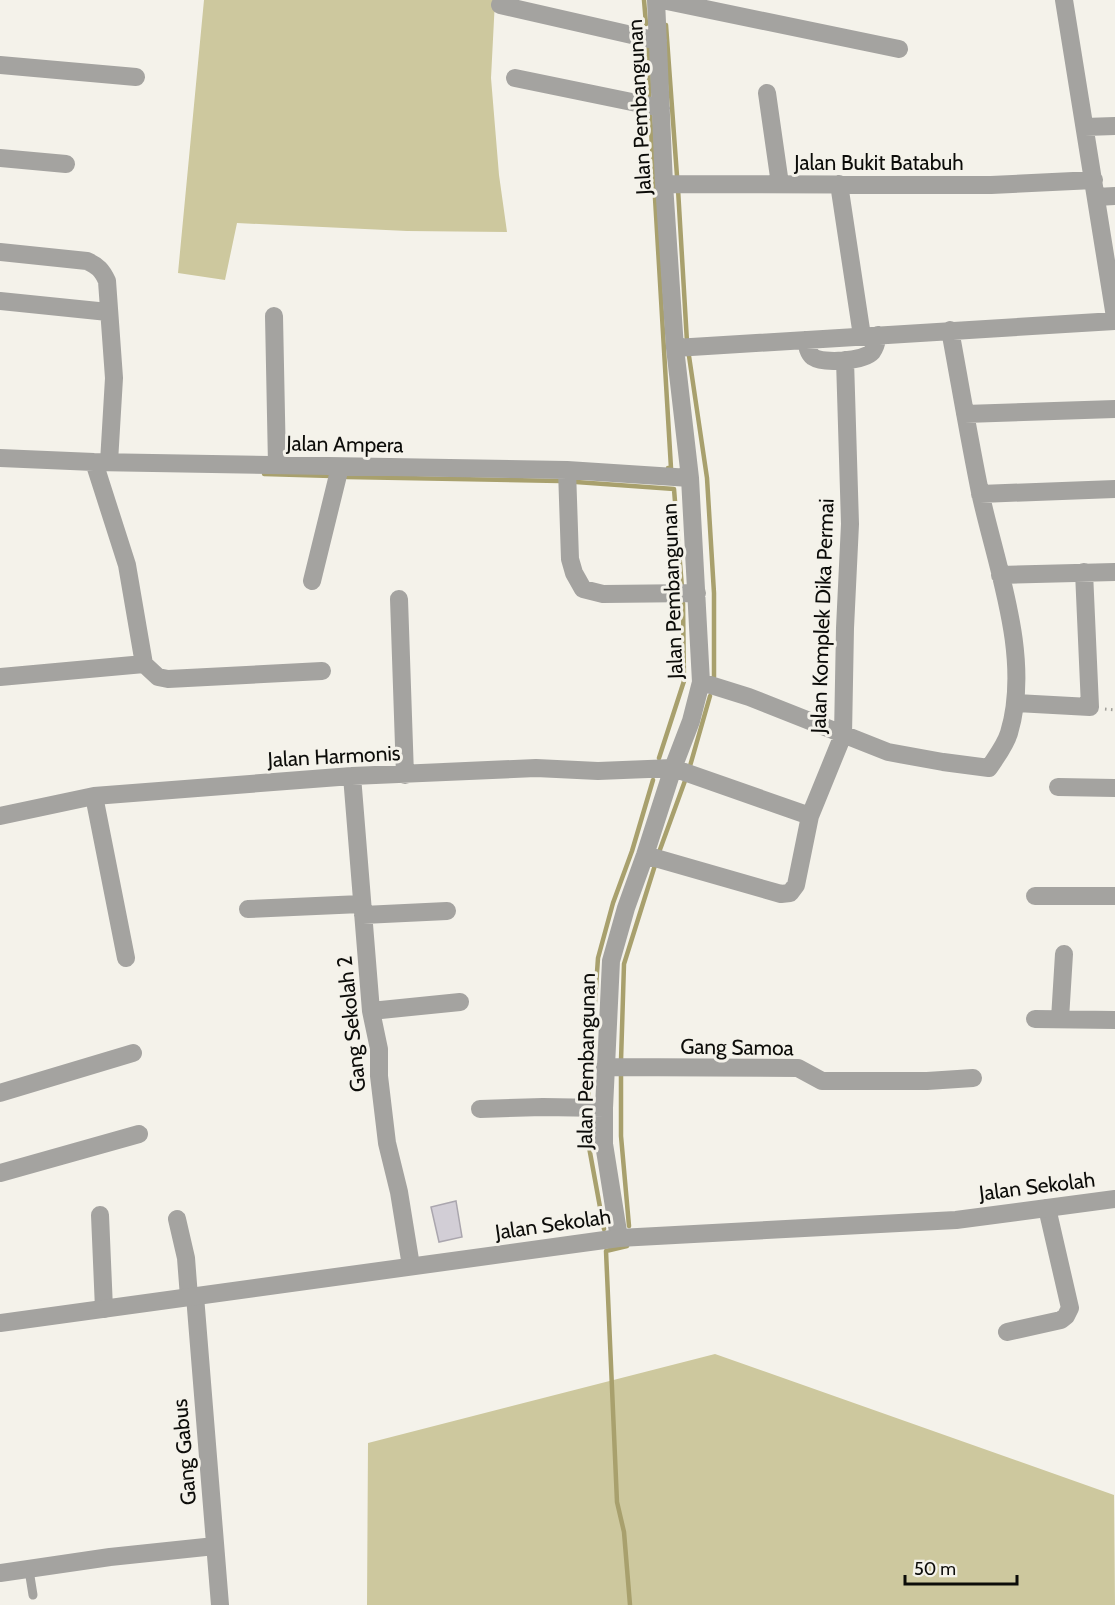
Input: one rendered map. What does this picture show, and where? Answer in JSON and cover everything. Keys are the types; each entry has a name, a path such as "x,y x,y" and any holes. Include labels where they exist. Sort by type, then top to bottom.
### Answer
{"street":[{"path":"662,0 899,48"},
{"name":"Jalan Pembangunan","path":"619,1238 604,1144 611,961 626,908 691,721 701,682 690,478 675,348 664,184 658,41 662,0"},
{"path":"675,348 1115,319 1064,0"},
{"path":"500,5 658,41"},
{"path":"0,64 136,77"},
{"path":"515,78 661,108"},
{"path":"767,93 780,184"},
{"path":"1085,127 1115,126"},
{"path":"0,158 66,164"},
{"name":"Jalan Bukit Batabuh","path":"664,184 991,185 1095,188 1115,196"},
{"path":"806,340 808,350 813,357 825,362 866,357 872,352 838,184"},
{"path":"0,252 87,261 99,266 107,281 114,378 101,462 127,565 144,664 158,677 168,679 322,671"},
{"path":"0,301 108,312"},
{"path":"274,316 278,465"},
{"path":"701,682 749,697 888,752 989,768 1009,734 1016,703 1017,662 1000,574 980,494 950,330"},
{"name":"Jalan Komplek Dika Permai","path":"645,855 781,894 790,894 796,885 810,816 843,735 850,524 846,360"},
{"path":"965,414 1115,409"},
{"name":"Jalan Ampera","path":"0,458 567,471 690,478"},
{"path":"312,581 340,466"},
{"path":"567,471 570,559 574,573 583,589 603,594 697,593"},
{"path":"980,494 1115,489"},
{"path":"1016,703 1090,707 1084,572"},
{"path":"1000,574 1115,572"},
{"path":"399,599 405,775"},
{"path":"0,677 144,664"},
{"name":"Jalan Harmonis","path":"0,816 94,796 352,776 536,768 598,771 673,768"},
{"path":"673,768 810,816"},
{"name":"Gang Sekolah 2","path":"352,776 371,1011 379,1049 379,1076 387,1143 399,1192 411,1266"},
{"path":"1058,787 1115,788"},
{"path":"94,796 126,958"},
{"path":"1035,896 1115,896"},
{"path":"248,909 447,911"},
{"path":"1060,1019 1064,954"},
{"path":"371,1011 460,1002"},
{"path":"1035,1019 1115,1020"},
{"path":"0,1093 133,1053"},
{"name":"Gang Samoa","path":"606,1067 798,1068 822,1081 927,1081 973,1078"},
{"path":"480,1109 604,1108"},
{"path":"0,1173 139,1134"},
{"name":"Jalan Sekolah","path":"0,1323 619,1238 956,1220 1115,1199"},
{"path":"1007,1332 1061,1320 1069,1312 1070,1308 1047,1208"},
{"path":"100,1215 104,1309"},
{"name":"Gang Gabus","path":"177,1219 192,1296 220,1605"},
{"path":"0,1573 110,1557 215,1546"}],"lane":[{"path":"29,1570 33,1595"}],"shaded area":[{"path":"204,0 495,0 491,78 499,175 507,232 407,231 237,223 225,280 178,273"},
{"path":"715,1354 1114,1495 1115,1605 367,1605 368,1443"}],"building":[{"path":"456,1201 462,1237 439,1242 431,1207"}],"waterway":[{"path":"644,0 646,24"},
{"path":"666,25 677,176"},
{"path":"648,48 649,96"},
{"path":"650,113 671,468 668,468"},
{"path":"678,189 687,342"},
{"path":"689,356 707,478 714,593 714,677"},
{"path":"264,474 332,476"},
{"path":"347,477 560,481"},
{"path":"576,482 674,489 682,588"},
{"path":"659,758 684,681 683,603"},
{"path":"690,766 710,696"},
{"path":"658,855 686,778"},
{"path":"588,1103 598,958 613,903 632,851 653,780"},
{"path":"621,1061 624,964 656,862"},
{"path":"621,1075 621,1136 629,1226"},
{"path":"587,1113 589,1147 604,1229"},
{"path":"627,1246 606,1251 617,1502 624,1532 630,1605"}]}
